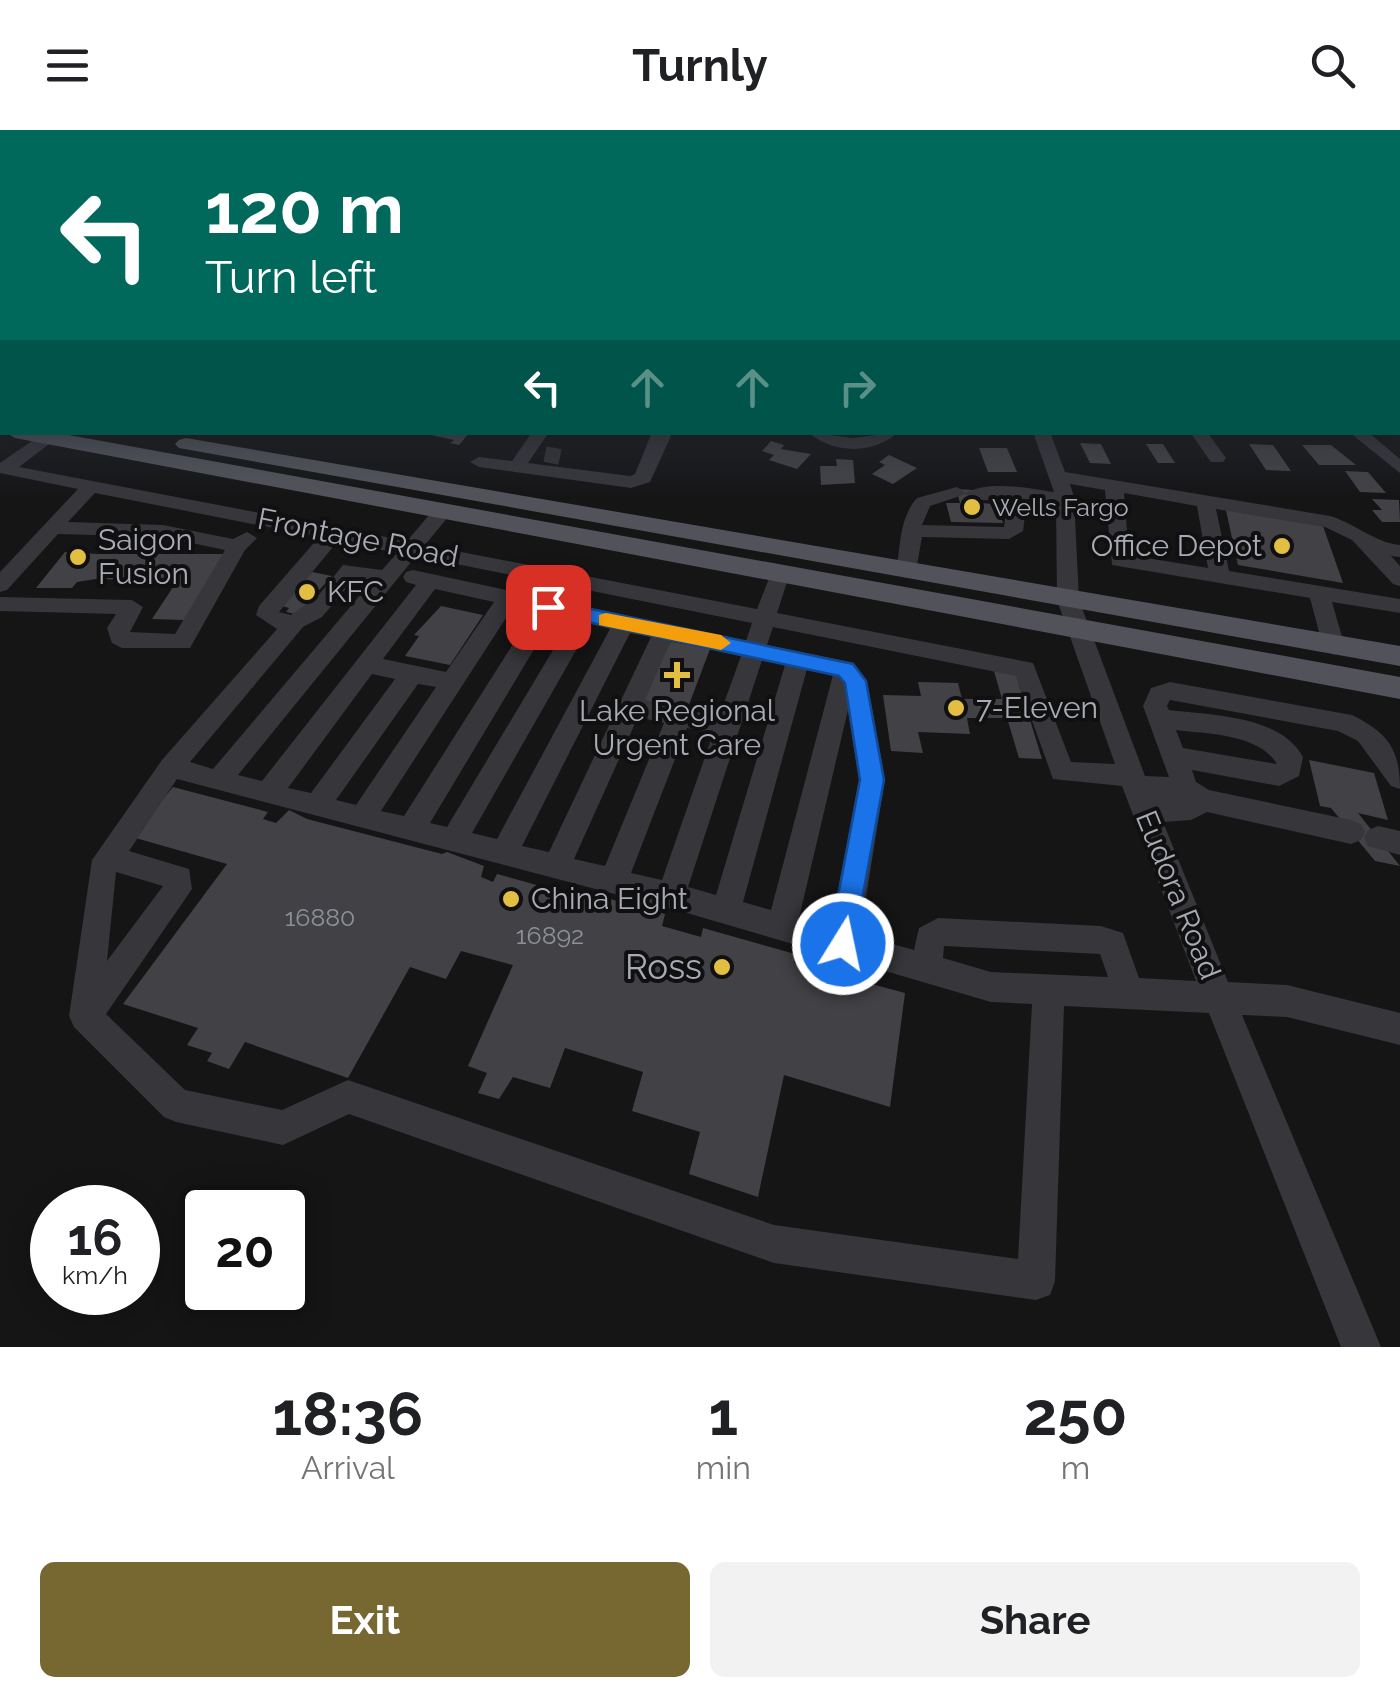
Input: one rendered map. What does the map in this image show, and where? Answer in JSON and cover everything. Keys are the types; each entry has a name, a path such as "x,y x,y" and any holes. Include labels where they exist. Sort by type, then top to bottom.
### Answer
{"main road":[{"path":"140,435 1400,656"},
{"path":"52,436 779,576 1400,688"},
{"path":"442,512 480,508 594,516"}],"street":[{"path":"541,435 542,460"},
{"path":"479,462 542,460 618,482 643,478 662,435"},
{"path":"822,435 837,442 861,444 883,435"},
{"name":"Eudora Road","path":"1042,435 1062,488 1068,600 1076,631 1218,996 1361,1347"},
{"path":"1200,435 1217,458"},
{"path":"1361,435 1400,468"},
{"path":"4,472 52,436"},
{"name":"Frontage Road","path":"4,472 1025,669 1062,772 1137,791"},
{"path":"1114,486 1119,560 1400,606"},
{"path":"906,571 910,533 916,507 922,500 966,493 1018,494 1114,486 1330,522 1359,536 1400,578"},
{"path":"0,585 90,487"},
{"path":"910,533 1013,531 1018,494"},
{"path":"1203,498 1215,577"},
{"path":"218,781 442,512"},
{"path":"0,604 132,606 118,628 120,637 130,642 182,642 237,546 267,520"},
{"path":"51,528 162,531 237,546"},
{"path":"334,533 270,606 268,615 276,622 294,623 308,618 350,570 430,581 846,669 855,681 872,780 843,944"},
{"path":"1371,548 1400,551"},
{"path":"670,896 779,576"},
{"path":"268,794 430,581"},
{"path":"1319,594 1334,646"},
{"path":"362,818 508,598"},
{"path":"410,831 548,607"},
{"path":"453,842 585,615"},
{"path":"85,1016 102,869 171,768 294,623"},
{"path":"503,855 624,624"},
{"path":"556,868 665,630"},
{"path":"726,912 798,659"},
{"path":"368,665 453,682"},
{"path":"782,927 846,669"},
{"path":"316,807 412,674"},
{"path":"1195,794 1174,757 1155,706 1159,694 1170,691 1343,722 1367,734 1400,778"},
{"path":"630,706 727,728"},
{"path":"612,882 679,717"},
{"path":"1160,718 1262,736 1279,744 1290,757 1290,769 1279,775 1174,757"},
{"path":"171,768 670,896 991,987 1286,1001 1400,1028"},
{"path":"1137,791 1195,794 1376,838"},
{"path":"85,1016 178,889 178,878 109,858"},
{"path":"927,968 930,938 938,932 1101,940 1112,943 1128,992"},
{"path":"85,1016 176,1106 283,1128 348,1097 774,1244 1036,1281 1049,989"}],"building":[{"path":"431,435 467,435 459,445 450,443 454,440"},
{"path":"771,441 784,445 781,449 811,454 797,469 769,460 774,455 762,451"},
{"path":"1080,443 1101,444 1111,464 1090,463"},
{"path":"1146,444 1163,444 1175,463 1158,463"},
{"path":"1249,444 1273,445 1291,471 1266,470"},
{"path":"1302,445 1331,445 1356,465 1319,465"},
{"path":"979,448 1007,448 1017,472 988,472"},
{"path":"889,455 917,468 893,484 872,474 885,465 879,462"},
{"path":"836,459 853,460 855,483 821,485 820,466 837,466"},
{"path":"1345,471 1368,472 1386,493 1360,492"},
{"name":"Wells Fargo","path":"956,489 973,490 978,503 996,504 1003,523 951,522 946,503 960,503"},
{"path":"1372,499 1399,500 1400,522 1382,522 1372,510 1382,510"},
{"name":"Office Depot","path":"1225,506 1240,508 1242,513 1323,526 1343,583 1238,565"},
{"path":"65,552 224,554 184,620 152,619 177,581 96,579 77,582 72,588 36,588"},
{"name":"KFC","path":"312,572 332,576 301,610 295,614 286,612 289,608 282,606"},
{"path":"441,606 483,615 450,665 405,656 419,636 414,635"},
{"name":"Lake Regional Urgent Care","path":"668,641 710,649 687,710 642,701"},
{"name":"7-Eleven","path":"994,671 1015,671 1042,759 1019,758 1007,718 967,718 970,734 918,732 923,753 891,751 883,695 921,696 918,682 958,683 962,699 1002,699"},
{"path":"1309,760 1374,773 1388,820 1358,813 1400,866 1375,861 1331,808 1320,806"},
{"path":"173,787 268,812 263,819 276,823 289,810 307,819 442,854 447,852 484,866 481,877 493,882 497,874 551,889 548,894 572,902 577,890 665,914 662,926 701,937 703,928 795,954 794,963 905,993 890,1107 784,1075 758,1197 689,1174 700,1132 632,1111 643,1072 565,1048 550,1088 513,1077 499,1099 478,1093 487,1073 468,1066 513,965 461,951 446,979 410,967 348,1078 245,1042 229,1069 207,1061 212,1053 187,1045 198,1028 123,1004 227,864 132,837"}],"tunnel":[{"path":"545,454 560,457"}],"slow traffic":[{"path":"606,620 721,643"}],"place":[{"name":"Wells Fargo","path":"972,507"},
{"name":"Office Depot","path":"1282,546"},
{"name":"Saigon Fusion","path":"78,557"},
{"name":"KFC","path":"307,592"},
{"name":"Lake Regional Urgent Care","path":"677,675"},
{"name":"7-Eleven","path":"956,708"},
{"name":"China Eight","path":"511,899"},
{"name":"Ross","path":"722,967"}],"route":[{"path":"548,607 846,669 855,681 872,780 843,944"}]}
